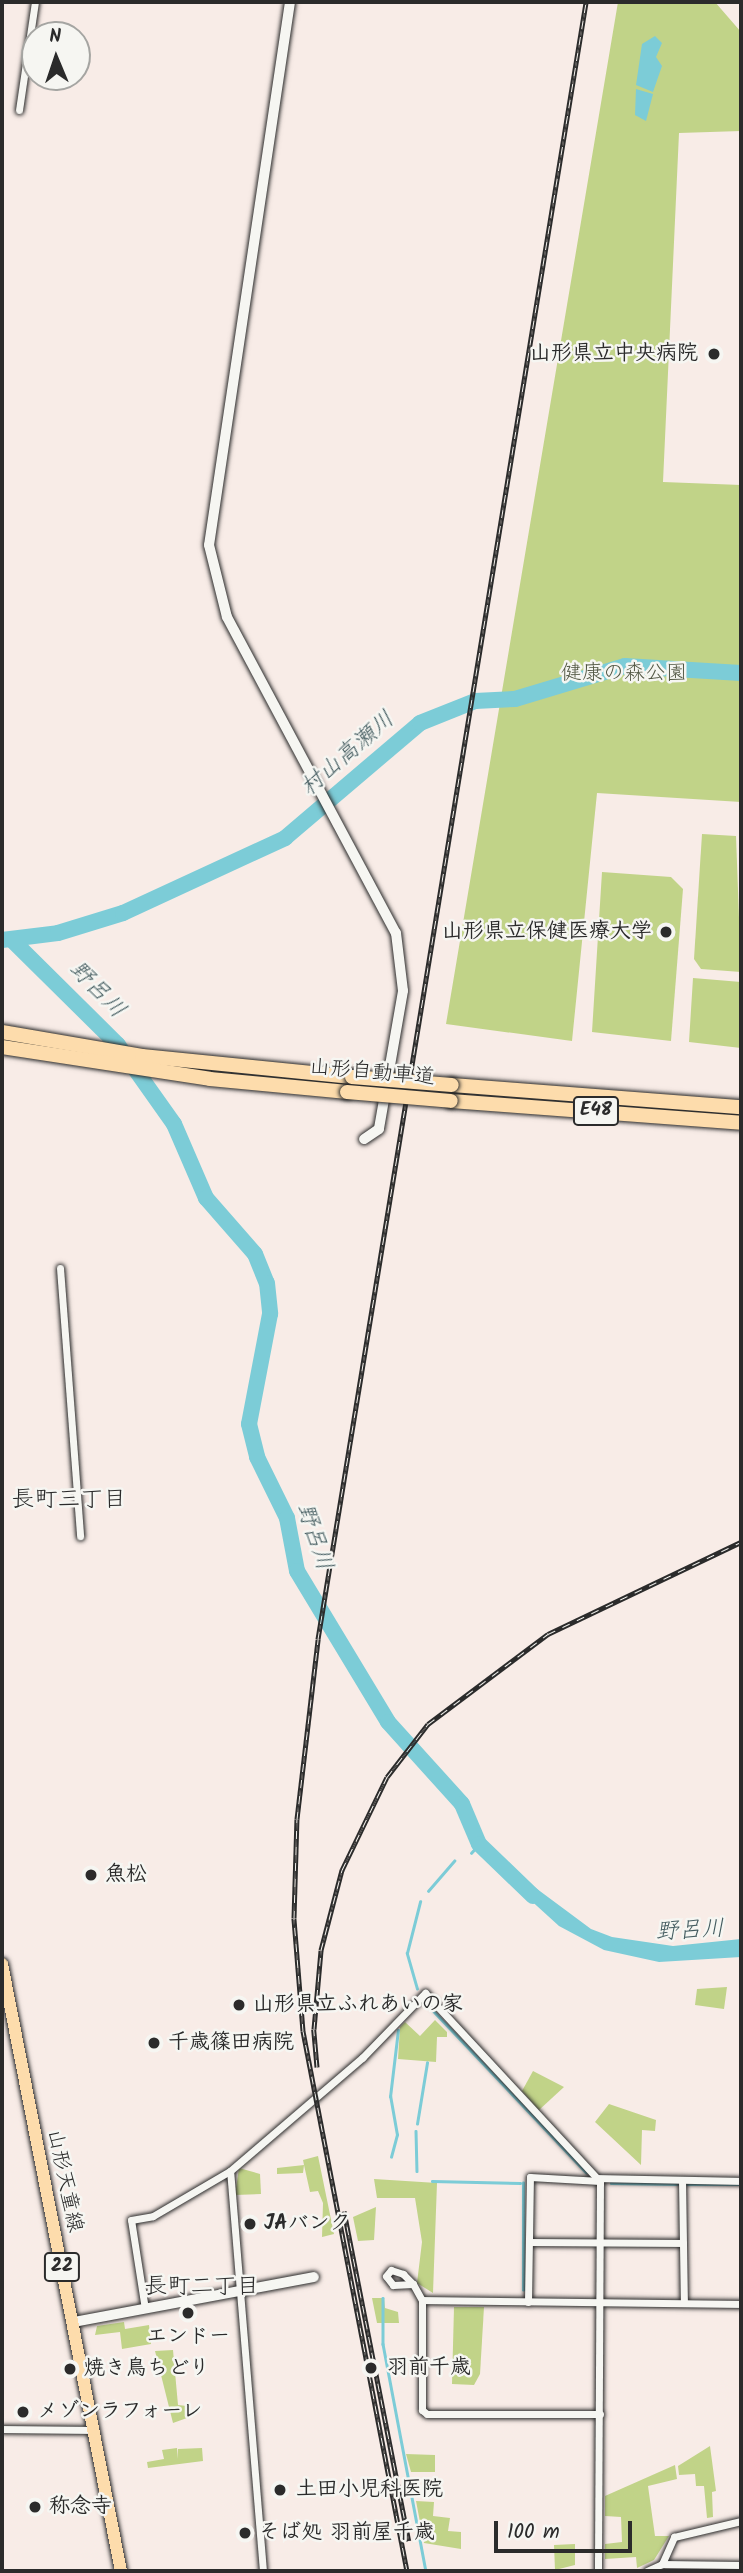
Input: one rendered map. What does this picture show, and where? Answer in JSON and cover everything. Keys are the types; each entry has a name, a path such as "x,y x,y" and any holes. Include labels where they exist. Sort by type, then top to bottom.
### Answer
{"highway":[{"name":"山形自動車道","path":"2,1032 59,1044 195,1062 741,1107"},
{"name":"山形自動車道","path":"2,1047 76,1061 210,1079 741,1123"}],"main road":[{"name":"山形天童線","path":"2,1964 121,2571"}],"street":[{"path":"19,110 35,2"},
{"path":"290,2 209,545 227,617 396,933 403,961 403,991 379,1129 364,1139"},
{"path":"60,1268 80,1536"},
{"path":"145,2309 131,2220 153,2216 230,2171 362,2058 425,1993 599,2179 601,2242 598,2571"},
{"path":"230,2171 263,2571"},
{"path":"528,2302 530,2177 741,2181"},
{"path":"682,2180 684,2303"},
{"path":"530,2242 682,2243"},
{"path":"74,2322 314,2277"},
{"path":"413,2284 422,2300 422,2410 427,2414 600,2414"},
{"path":"422,2300 741,2304"},
{"path":"2,2429 93,2430"},
{"path":"662,2564 674,2537 741,2521"},
{"path":"647,2571 662,2564 741,2565"}],"green space":[{"name":"健康の森公園","path":"618,2 715,2 741,32 741,131 679,133 663,482 741,485 741,802 597,793 572,1041 446,1024"},
{"path":"702,834 736,836 741,972 701,969 694,959"},
{"path":"602,872 671,877 683,889 671,1041 592,1032"},
{"path":"693,978 741,982 741,1048 689,1042"},
{"path":"727,1987 724,2009 695,2005 697,1989"},
{"path":"435,2020 447,2032 447,2037 437,2037 436,2062 398,2059 400,2027 405,2022 420,2036"},
{"path":"533,2071 564,2087 539,2110 522,2091"},
{"path":"609,2104 656,2120 655,2131 642,2130 641,2165 595,2122"},
{"path":"318,2156 334,2234 322,2237 323,2203 318,2191 310,2192 303,2160"},
{"path":"304,2165 303,2173 277,2174 277,2168"},
{"path":"239,2168 260,2174 261,2194 235,2195"},
{"path":"374,2179 437,2183 433,2293 417,2283 422,2242 415,2198 377,2198"},
{"path":"376,2207 374,2240 358,2241 353,2217"},
{"path":"372,2298 384,2298 385,2308 398,2312 399,2323 377,2323"},
{"path":"454,2307 484,2307 480,2374 474,2385 452,2384"},
{"path":"124,2322 125,2329 149,2325 151,2344 122,2349 120,2332 95,2335 97,2326"},
{"path":"173,2350 178,2405 187,2406 187,2418 173,2423 155,2351"},
{"path":"710,2446 716,2491 712,2492 713,2517 707,2518 704,2486 696,2486 695,2474 679,2475 678,2466"},
{"path":"177,2448 178,2459 178,2449 202,2448 203,2461 148,2468 147,2462 164,2459 162,2450"},
{"path":"406,2454 435,2455 435,2472 411,2472"},
{"path":"675,2465 677,2479 648,2486 655,2536 669,2536 654,2560 637,2568 636,2557 605,2559 605,2544 622,2542 621,2517 605,2516 605,2496"},
{"path":"416,2501 434,2502 433,2516 450,2518 448,2531 461,2532 461,2549 424,2543"},
{"path":"575,2544 575,2565 555,2570 554,2545"}],"water":[{"path":"655,36 662,43 656,57 662,66 653,92 636,85 642,44"},
{"path":"636,89 653,94 646,121 635,115"},
{"path":"525,1880 591,1929 612,1937 673,1946 741,1939 741,1957 659,1962 604,1950 559,1926 515,1886"}],"waterway":[{"name":"村山高瀬川","path":"2,940 58,933 123,913 285,838 420,723 475,701 515,699 625,666 741,673"},
{"name":"野呂川","path":"13,941 118,1045 174,1124 206,1198 255,1254 267,1283 270,1314 249,1424 257,1457 287,1518 297,1571 388,1722 462,1804 479,1844 533,1896"},
{"path":"471,1853 479,1844"},
{"path":"428,1891 454,1861"},
{"path":"417,1989 407,1953 420,1902"},
{"path":"426,2003 586,2172"},
{"path":"391,2157 397,2135 390,2097 398,2030"},
{"path":"417,2124 427,2063"},
{"path":"416,2131 417,2171"},
{"path":"432,2181 520,2183"},
{"path":"523,2183 523,2290"},
{"path":"611,2183 678,2184"},
{"path":"687,2185 741,2185"},
{"path":"383,2298 383,2344 426,2571"}],"railway":[{"path":"407,2571 303,2031 294,1918 297,1819 318,1639 586,2"},
{"path":"317,2067 314,2029 321,1950 342,1870 387,1777 428,1724 548,1634 741,1542"},
{"path":"344,2211 409,2541"}],"place":[{"name":"山形県立中央病院","path":"714,354"},
{"name":"山形県立保健医療大学","path":"666,932"},
{"name":"魚松","path":"91,1875"},
{"name":"山形県立ふれあいの家","path":"239,2005"},
{"name":"千歳篠田病院","path":"154,2043"},
{"name":"JAバンク","path":"250,2224"},
{"name":"エンドー","path":"188,2313"},
{"name":"羽前千歳","path":"371,2368"},
{"name":"焼き鳥ちどり","path":"70,2369"},
{"name":"メゾンラフォーレ","path":"23,2412"},
{"name":"土田小児科医院","path":"280,2490"},
{"name":"称念寺","path":"35,2507"},
{"name":"そば処 羽前屋千歳","path":"245,2533"}],"district":[{"name":"長町三丁目","path":"69,1500"},
{"name":"長町二丁目","path":"202,2287"}]}
